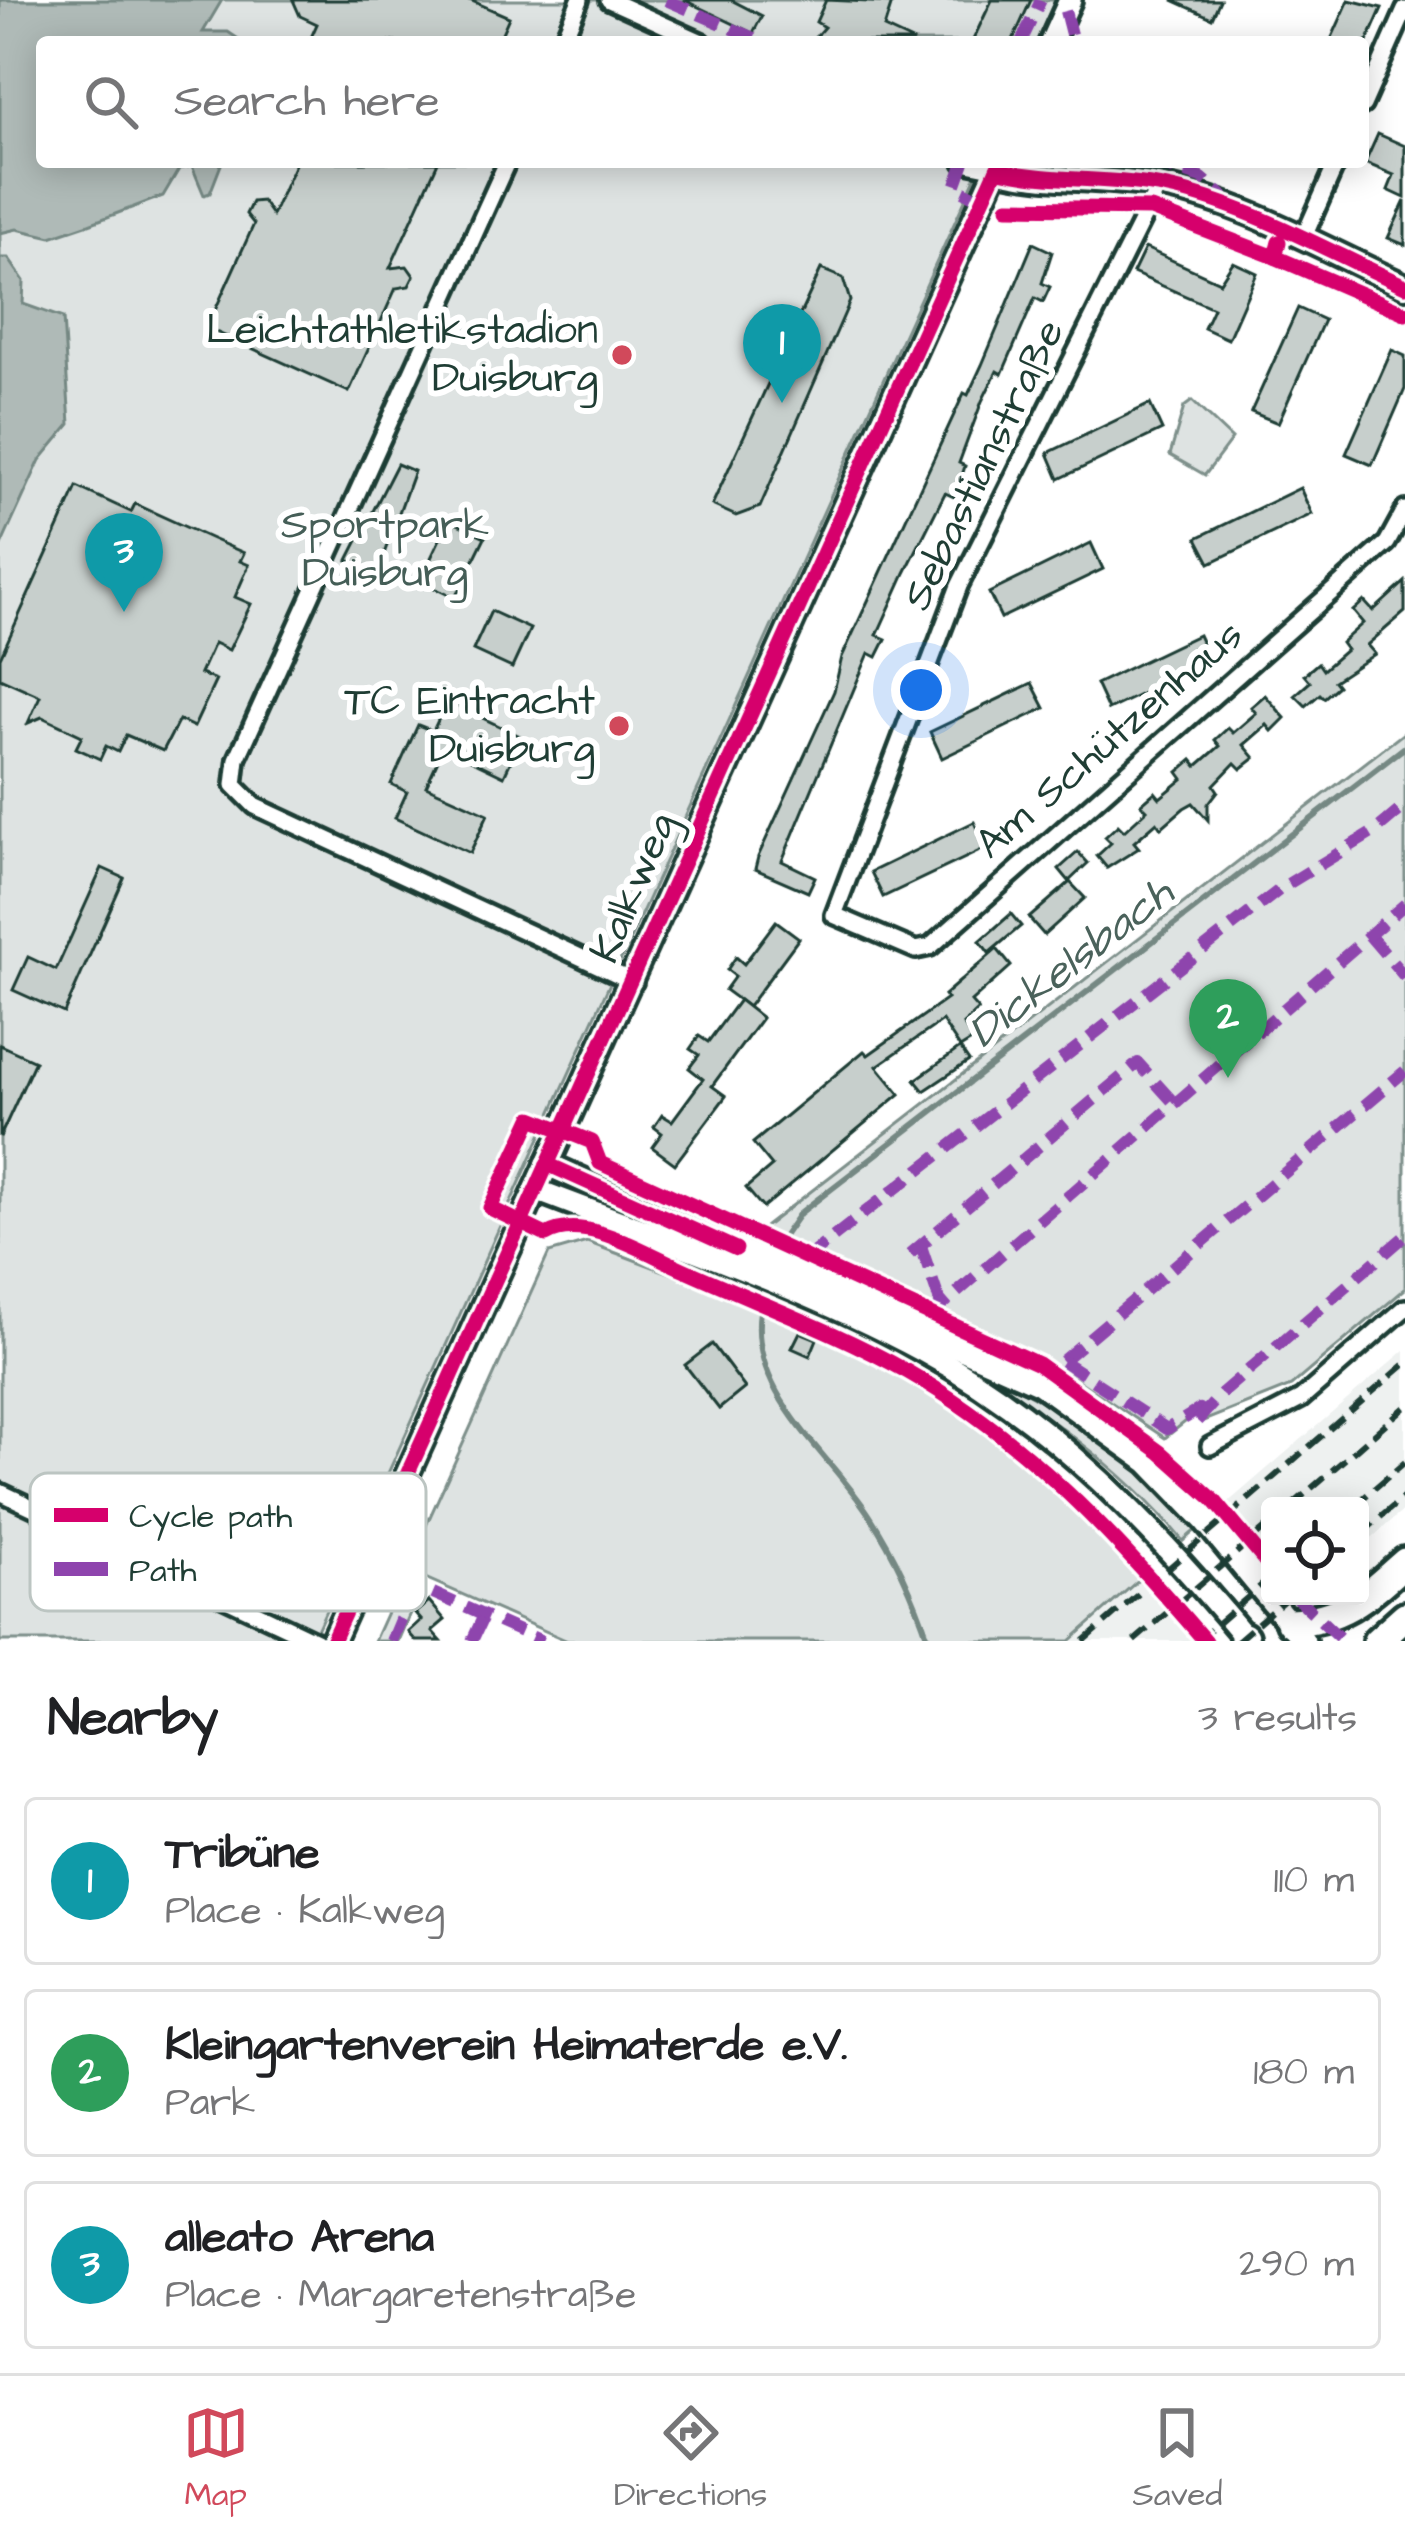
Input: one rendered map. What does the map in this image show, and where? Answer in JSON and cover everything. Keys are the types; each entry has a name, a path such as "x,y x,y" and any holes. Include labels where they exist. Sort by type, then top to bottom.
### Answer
{"highway":[{"path":"1297,1631 1354,1608 1405,1562"},
{"path":"1341,1641 1354,1608"},
{"path":"1377,1641 1402,1619"}],"street":[{"path":"565,36 580,0"},
{"path":"609,0 689,36"},
{"path":"1054,36 1070,0"},
{"path":"1369,91 1405,10"},
{"path":"504,168 237,758 234,785 255,806 634,982"},
{"name":"Kalkweg","path":"408,1473 634,982 997,168"},
{"path":"1005,168 1047,181 1159,186 1238,210 1405,286"},
{"path":"1303,239 1334,168"},
{"name":"Sebastianstraße","path":"834,915 959,586 1159,186"},
{"name":"Am Schützenhaus","path":"834,915 916,950 930,947 1387,543 1405,510"},
{"path":"548,1164 1040,1384 1148,1462 1297,1631"},
{"path":"536,1190 743,1272 922,1350 963,1375 1081,1462 1158,1537 1245,1640"},
{"path":"1210,1446 1301,1399 1405,1308"},
{"path":"0,1492 30,1506"},
{"path":"252,1611 316,1641"},
{"name":"Kalkweg","path":"332,1641 346,1611"}],"shaded area":[{"path":"0,0 222,0 203,32 234,36 36,36 36,168 183,168 163,196 89,224 51,237 17,229 0,233"},
{"path":"193,168 220,168 210,193 204,195"},
{"path":"0,258 8,258 24,281 23,304 63,318 70,424 40,460 0,548"},
{"path":"1405,1350 1405,1509 1369,1540 1369,1497 1261,1497 1261,1547 1225,1505"},
{"path":"1144,1575 1199,1641 1070,1641"}],"green space":[{"name":"Sportpark Duisburg","path":"0,0 1055,0 1039,36 36,36 36,168 979,168 388,1473 30,1473 30,1611 326,1611 312,1641 0,1641"},
{"path":"1192,401 1232,439 1205,475 1170,455 1184,407"},
{"path":"1405,732 1405,1289 1291,1386 1201,1422 1195,1414 1165,1438 1040,1355 761,1230"},
{"path":"587,1242 765,1312 880,1366 988,1432 1038,1472 1144,1575 1070,1641 568,1641 426,1578 426,1526 549,1253"},
{"path":"951,1356 1021,1390 1084,1429 1198,1528 1183,1541 1132,1487 1075,1438"},
{"path":"388,1611 411,1611 398,1641 374,1641"}],"building":[{"path":"293,0 470,0 509,17 501,36 312,36 317,24 300,16"},
{"path":"684,0 731,0 762,16 753,33"},
{"path":"826,0 892,3 884,28 901,36 816,36 824,27 816,22"},
{"path":"992,0 1031,0 1015,36 975,36"},
{"path":"1172,0 1220,0 1212,18"},
{"path":"1349,0 1382,8 1369,37 1333,36"},
{"path":"1378,134 1405,146 1405,198 1388,190 1394,175 1369,165"},
{"path":"293,168 435,168 390,268 407,266 414,276 409,286 396,288 349,392 207,328 254,224 246,214 252,202 262,201 272,215"},
{"path":"1405,201 1405,245 1388,238"},
{"path":"1033,243 1052,252 1042,283 1050,287 1043,302 1035,298 1002,374 997,371 982,401 959,463 965,466 954,497 945,493 905,573 877,635 886,639 877,657 869,653 782,861 815,877 808,892 755,869 758,857 834,691 842,657 964,393 968,395 982,365"},
{"path":"1145,248 1220,282 1233,262 1257,273 1228,339 1204,328 1213,308 1133,273"},
{"path":"821,269 843,278 850,301 760,507 736,516 712,505"},
{"path":"1298,308 1324,320 1278,423 1251,412"},
{"path":"1392,350 1405,356 1405,389 1372,465 1346,454"},
{"path":"1150,404 1162,430 1059,479 1048,453"},
{"path":"397,464 414,471 377,573 348,560"},
{"path":"77,487 131,512 135,504 244,553 240,561 249,565 235,597 251,604 229,650 214,643 200,674 216,680 194,727 179,720 163,751 126,735 118,752 106,746 100,759 76,748 82,736 42,717 28,723 40,696 0,678 0,658"},
{"path":"1300,488 1312,514 1210,563 1197,538"},
{"path":"449,520 485,537 455,598 420,581"},
{"path":"1091,543 1103,569 1001,618 989,593"},
{"path":"1405,582 1405,612 1367,645 1375,654 1334,681 1338,686 1324,698 1320,694 1306,706 1295,695 1310,682 1304,675 1318,663 1323,670 1346,650 1341,643 1363,623 1353,611 1364,601 1373,611"},
{"path":"491,611 530,629 512,668 473,650"},
{"path":"1198,635 1210,661 1108,710 1096,684"},
{"path":"1032,683 1045,708 942,758 930,732"},
{"path":"1265,695 1285,718 1272,731 1267,725 1244,745 1255,758 1241,769 1235,763 1214,785 1218,791 1208,804 1208,820 1193,803 1161,828 1157,822 1134,842 1139,848 1107,868 1097,856 1111,843 1105,837 1118,825 1124,831 1147,810 1141,804 1155,792 1160,798 1183,779 1178,772 1192,760 1197,766 1220,746 1215,740 1228,728 1233,733 1256,713 1251,707"},
{"path":"447,701 522,737 504,776 444,747 426,786 488,814 470,853 395,818 407,792 391,784 418,725 433,731"},
{"path":"974,822 986,848 883,897 871,872"},
{"path":"1078,852 1088,863 1069,881 1059,869"},
{"path":"102,868 124,878 64,1013 13,990 28,957 56,970"},
{"path":"1070,882 1085,898 1044,935 1029,918"},
{"path":"1011,914 1021,926 989,953 980,941"},
{"path":"776,921 799,938 748,1007 725,990 735,976 727,970 736,957 744,964"},
{"path":"997,949 1011,966 971,1002 978,1010 963,1024 973,1040 960,1048 942,1021 877,1066 900,1094 763,1208 746,1188 772,1166 753,1143 864,1051 868,1055 947,999 944,995"},
{"path":"739,1000 762,1018 712,1086 726,1096 675,1164 652,1147 662,1133 654,1127 662,1115 672,1121 703,1079 689,1068 699,1055 690,1049 699,1036 708,1042"},
{"path":"0,1045 35,1061 0,1137"},
{"path":"960,1048 969,1061 924,1091 915,1080"},
{"path":"800,1332 817,1339 810,1356 792,1348"},
{"path":"712,1344 745,1388 719,1409 685,1365"},
{"path":"429,1601 445,1620 432,1631 441,1641 416,1641 408,1632 421,1620 415,1613 426,1611"}],"waterway":[{"name":"Dickelsbach","path":"784,1236 800,1213 1405,747"},
{"name":"Dickelsbach","path":"760,1311 766,1369 779,1395 879,1531 904,1577 929,1641"}],"railway":[{"path":"1084,1641 1405,1364"},
{"path":"1301,1497 1405,1407"},
{"path":"1364,1497 1405,1462"},
{"path":"1369,1527 1405,1496"},
{"path":"1134,1641 1261,1532"},
{"path":"1197,1641 1261,1586"},
{"path":"1237,1641 1279,1605"}],"marked path":[{"path":"666,0 749,36"},
{"path":"1024,36 1041,0"},
{"path":"1065,11 1071,36"},
{"path":"962,168 955,187 989,203"},
{"path":"1170,168 1202,178 1225,198"},
{"path":"805,1259 1283,887 1375,831 1405,806"},
{"path":"930,1316 1405,904"},
{"path":"1369,935 1405,977"},
{"path":"910,1254 1138,1063 1174,1103"},
{"path":"1062,1361 1405,1071"},
{"path":"1197,1421 1223,1392 1405,1236"},
{"path":"921,1246 941,1305 949,1308"},
{"path":"1063,1361 1167,1429 1200,1409 1204,1413"},
{"path":"426,1590 542,1641"},
{"path":"1305,1605 1343,1641"},
{"path":"391,1641 404,1611"},
{"path":"472,1641 484,1615"}],"cycle path":[{"path":"408,1473 997,168"},
{"path":"997,169 1142,184 1195,195 1256,217 1405,286"},
{"path":"1008,207 1151,209 1275,257"},
{"path":"1279,242 1275,257 1405,313"},
{"path":"1205,1641 1068,1493 992,1428 908,1372 825,1330 615,1238 578,1229 546,1235 490,1208 532,1118 592,1142 600,1163 1038,1364 1160,1452 1214,1500 1261,1556"},
{"path":"547,1164 736,1249"},
{"path":"332,1641 346,1611"}],"place":[{"name":"Leichtathletikstadion Duisburg","path":"622,355"},
{"name":"Tribüne","path":"782,403"},
{"name":"alleato Arena","path":"124,612"},
{"name":"TC Eintracht Duisburg","path":"619,726"},
{"name":"Kleingartenverein Heimaterde e.V.","path":"1228,1078"}]}
